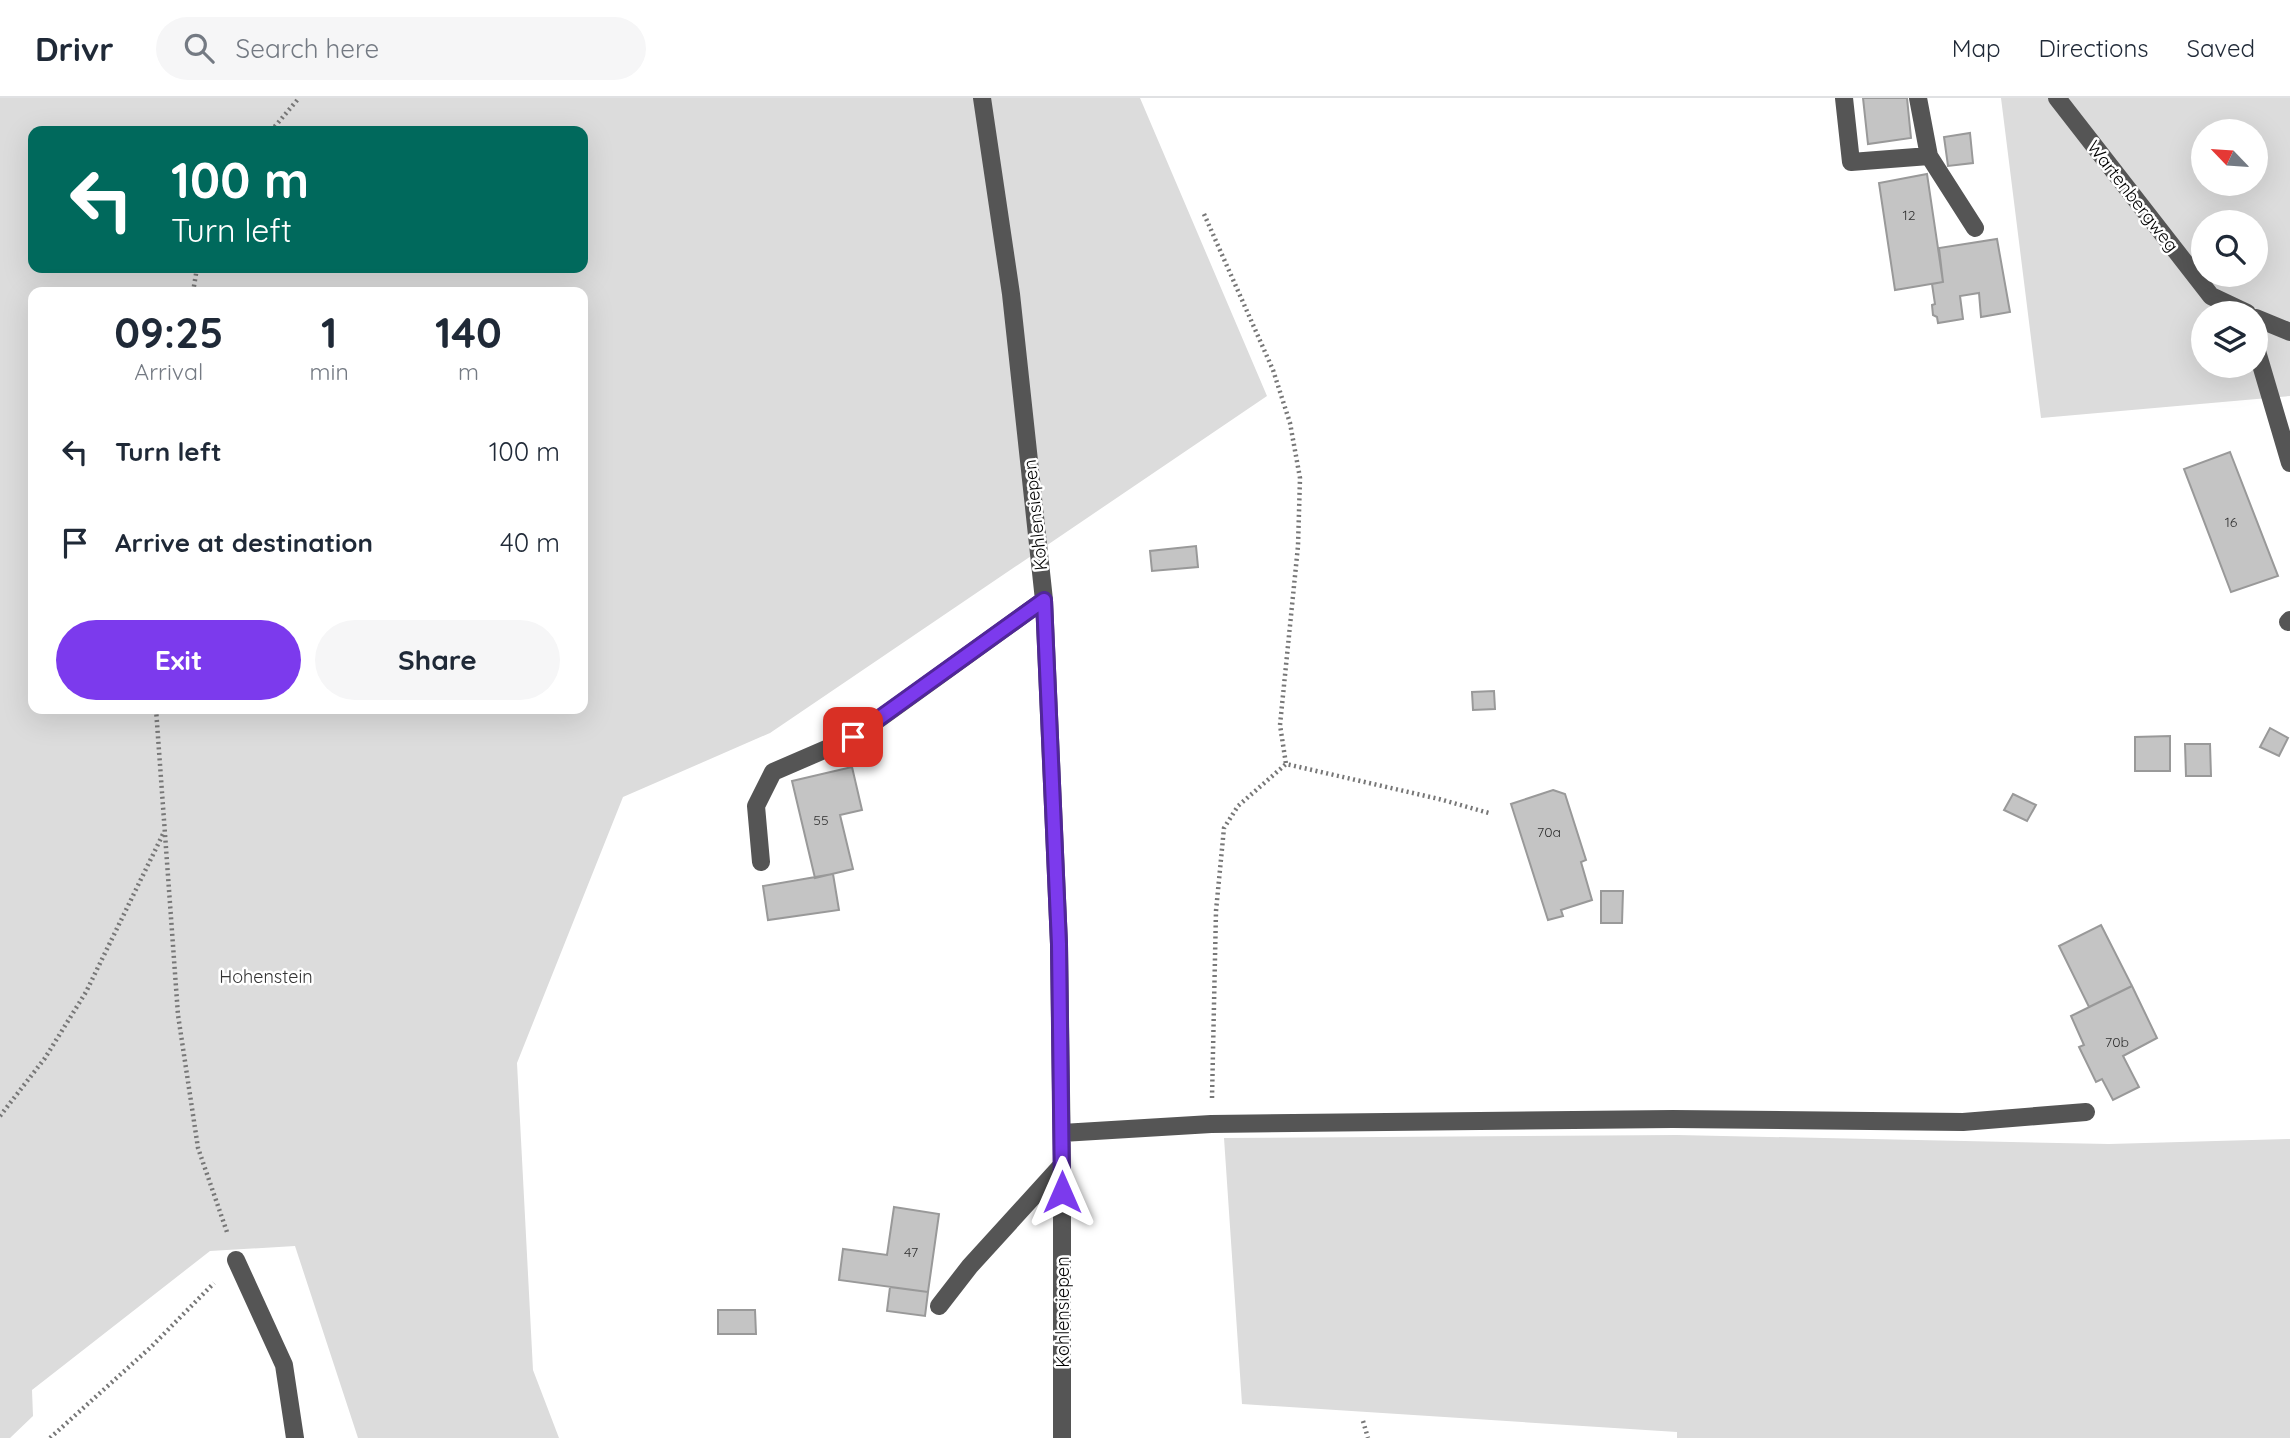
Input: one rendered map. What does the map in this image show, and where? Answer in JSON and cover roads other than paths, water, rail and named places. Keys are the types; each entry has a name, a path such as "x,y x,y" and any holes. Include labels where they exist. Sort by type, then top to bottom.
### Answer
{"street":[{"name":"Kohlensiepen","path":"982,98 1011,294 1044,600 1059,944 1062,1438"},
{"path":"1844,98 1851,162 1929,156"},
{"path":"1918,98 1929,156 1975,228"},
{"name":"Wartenbergweg","path":"2057,98 2211,296 2222,301"},
{"path":"2268,323 2290,332"},
{"path":"2265,378 2290,463"},
{"path":"761,862 756,806 773,772 853,737 1044,600"},
{"path":"1062,1133 1211,1124 1660,1119 1963,1122 2086,1112"},
{"path":"939,1306 970,1266 1062,1165"},
{"path":"236,1260 284,1365 295,1438"}],"park label":[{"name":"Hohenstein","path":"266,976"}]}
